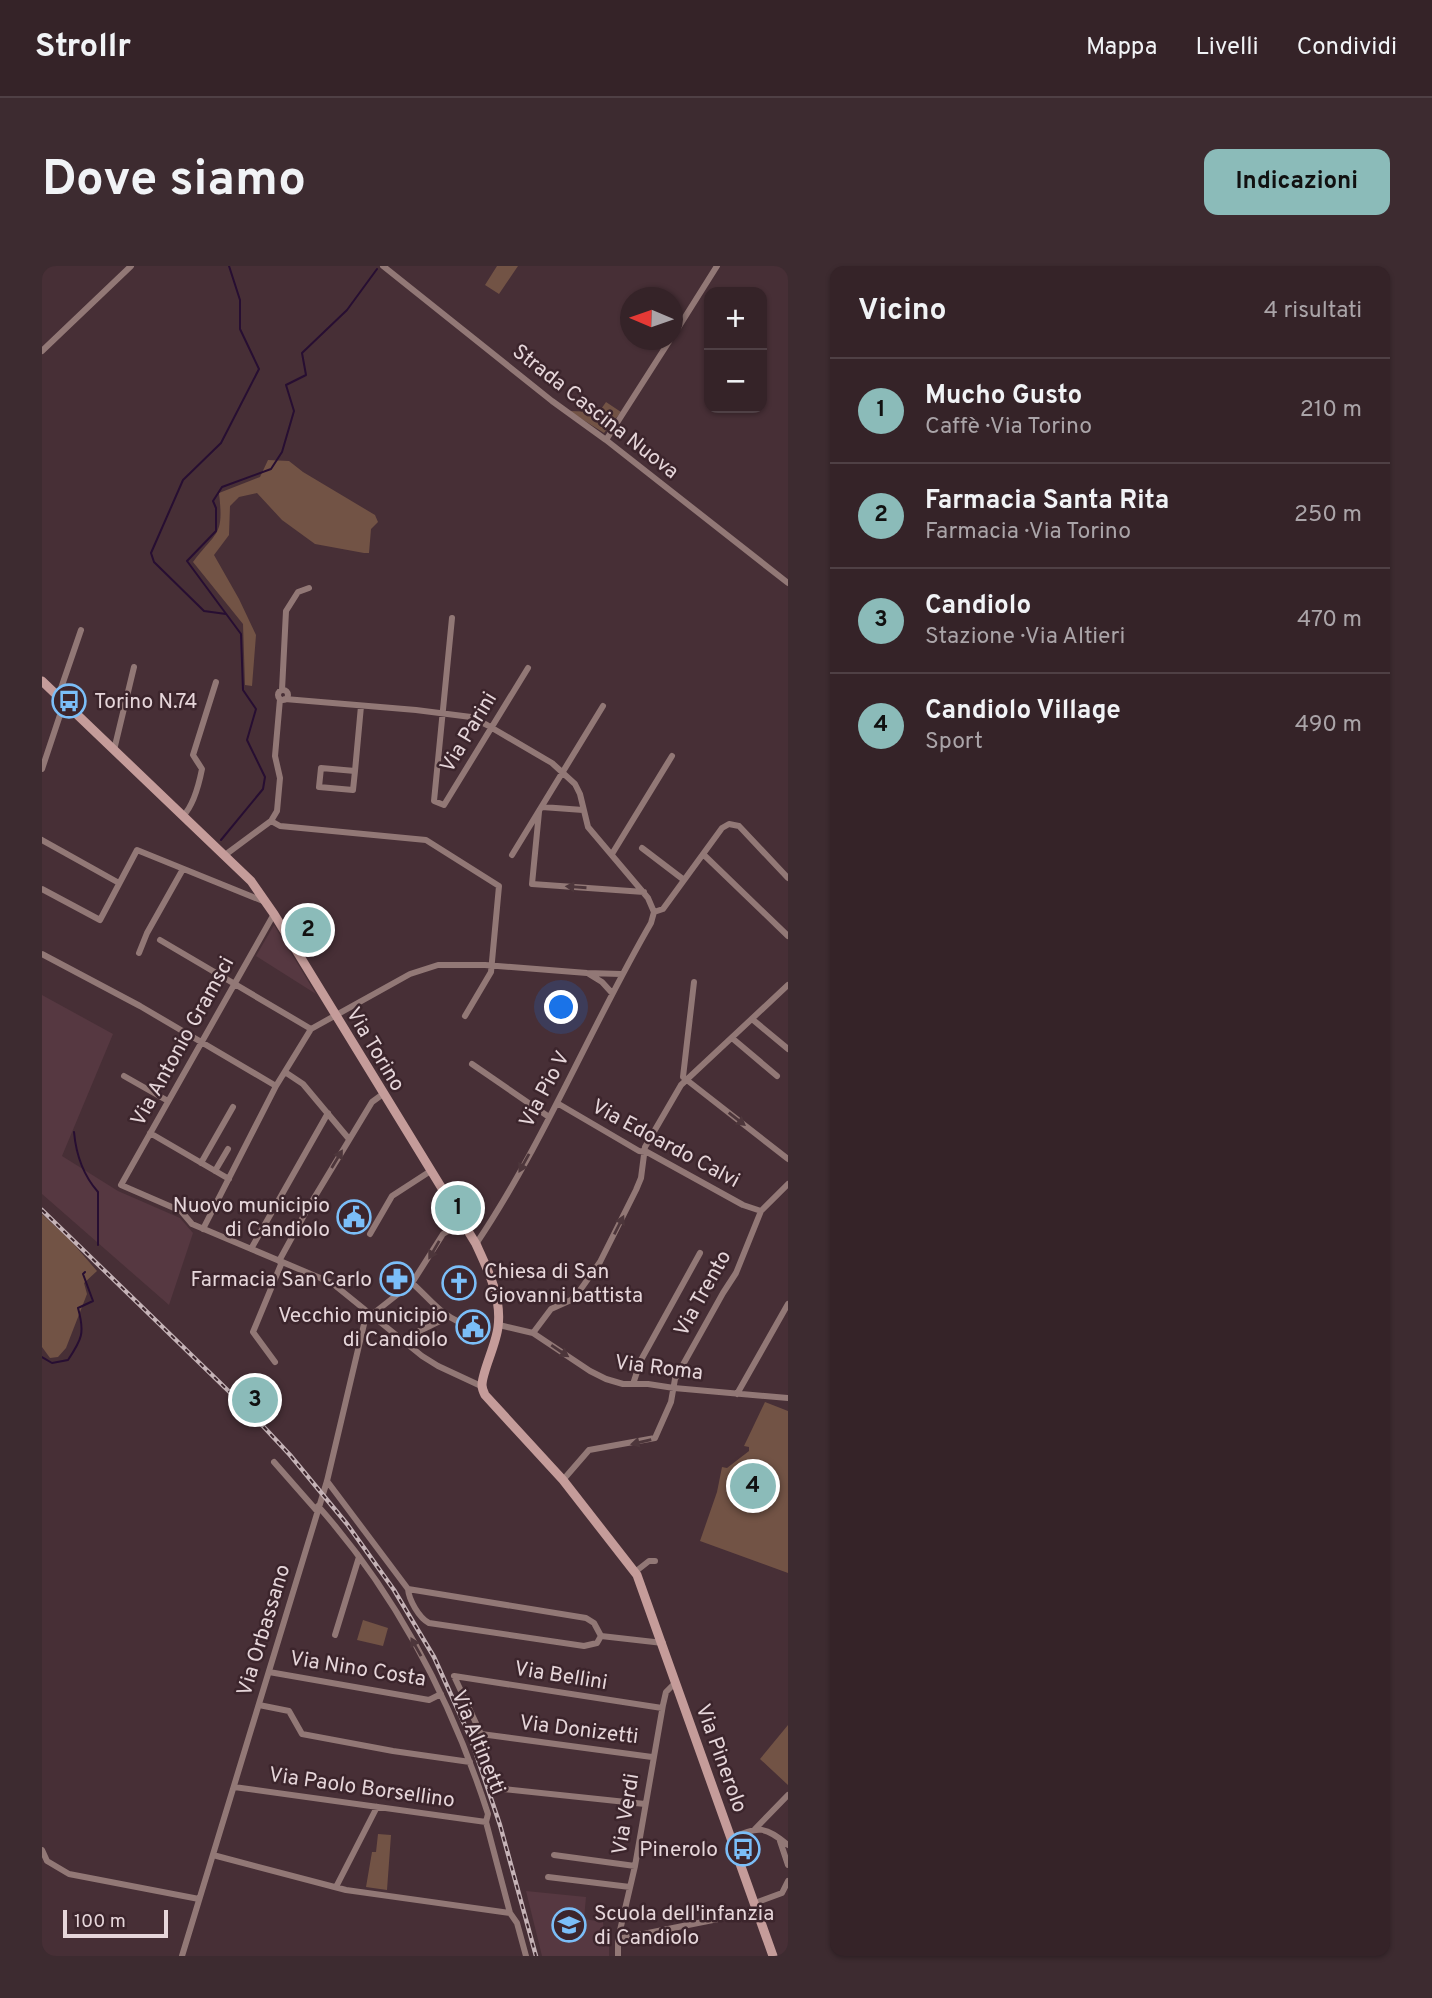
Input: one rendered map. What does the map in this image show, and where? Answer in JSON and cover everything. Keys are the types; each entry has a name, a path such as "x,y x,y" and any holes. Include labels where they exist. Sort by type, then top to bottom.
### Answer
{"main road":[{"name":"Via Torino","path":"42,681 251,881 274,914 475,1244 495,1290 499,1325"},
{"path":"481,1386 495,1346 499,1325"},
{"name":"Via Pinerolo","path":"481,1386 485,1395 563,1479 635,1572 663,1643 773,1956"}],"street":[{"path":"42,351 131,266"},
{"name":"Strada Cascina Nuova","path":"383,266 552,401 788,583"},
{"path":"683,319 717,266"},
{"path":"606,440 663,350"},
{"path":"225,855 271,821 277,811 280,783 275,756 284,695 286,611 298,592 309,587"},
{"path":"442,713 452,618"},
{"path":"42,769 81,631"},
{"path":"114,750 134,667"},
{"name":"Via Parini","path":"442,713 434,801 444,805 528,668"},
{"path":"183,816 189,810 202,769 192,755 216,682"},
{"path":"284,695 300,701 442,713 471,718 492,727 563,772 578,789 588,827 644,892 653,905 654,912"},
{"path":"355,771 321,768 320,787 353,790 355,771 361,706"},
{"path":"512,855 603,706"},
{"path":"612,854 672,756"},
{"path":"540,809 583,810"},
{"path":"540,809 532,884 644,892"},
{"path":"271,821 280,826 426,840 499,886 493,965 465,1016"},
{"name":"Via Pio V","path":"475,1244 494,1218 557,1103 654,912 663,909 722,828 729,824 738,826 788,878"},
{"path":"42,841 119,883"},
{"path":"642,848 684,880"},
{"path":"42,889 100,920 136,850 265,901"},
{"path":"703,855 788,936"},
{"path":"139,953 146,933 183,869"},
{"name":"Via Antonio Gramsci","path":"203,1229 192,1224 181,1211 121,1185 274,914"},
{"path":"160,940 311,1029"},
{"path":"42,954 140,1006 276,1086"},
{"path":"481,1386 438,1366 332,1283 203,1229 276,1086 311,1029 421,970 447,964 621,974"},
{"path":"587,973 602,982 612,993"},
{"path":"694,982 683,1077 788,1159"},
{"path":"533,1333 555,1305 575,1297 600,1262 636,1190 644,1152 656,1125 686,1080 788,985"},
{"path":"752,1019 788,1049"},
{"path":"732,1038 777,1076"},
{"path":"472,1064 549,1117"},
{"path":"285,1072 303,1084 349,1139"},
{"path":"124,1076 168,1101"},
{"path":"275,1362 253,1332 281,1262 349,1139 372,1102 383,1094"},
{"name":"Via Edoardo Calvi","path":"557,1103 639,1152 648,1152 743,1205 761,1211"},
{"path":"201,1163 233,1107"},
{"path":"251,1249 328,1113"},
{"path":"150,1133 229,1179"},
{"path":"215,1171 228,1149"},
{"path":"370,1234 392,1196 429,1172"},
{"name":"Via Trento","path":"563,1479 589,1450 655,1438 664,1423 675,1379 736,1273 761,1211 788,1184"},
{"path":"371,1313 412,1283 443,1234 461,1223"},
{"path":"633,1384 641,1360 700,1253"},
{"path":"412,1283 440,1308 445,1316 460,1322"},
{"path":"737,1394 788,1304"},
{"name":"Via Orbassano","path":"182,1956 327,1481 356,1352 365,1320 371,1313"},
{"path":"403,1339 445,1316"},
{"name":"Via Roma","path":"499,1325 533,1333 606,1379 623,1384 648,1384 788,1398"},
{"name":"Via Altinetti","path":"274,1462 318,1508 359,1557 396,1611 441,1694 470,1762 488,1815 486,1822 510,1913 517,1923 526,1956"},
{"path":"327,1481 408,1589 408,1594 423,1619 429,1623 584,1646 597,1643 601,1636"},
{"path":"335,1635 359,1557"},
{"path":"635,1572 649,1561 655,1560"},
{"path":"408,1589 586,1618 594,1623 601,1636"},
{"path":"601,1636 663,1643"},
{"name":"Via Nino Costa","path":"269,1672 429,1700 441,1694"},
{"name":"Via Bellini","path":"454,1676 662,1708"},
{"name":"Via Donizetti","path":"454,1676 481,1734 652,1756"},
{"name":"Via Verdi","path":"618,1956 618,1939 635,1866 662,1708 666,1692 676,1682"},
{"path":"258,1705 289,1711 302,1734 470,1762"},
{"name":"Via Paolo Borsellino","path":"234,1787 486,1822"},
{"path":"504,1789 645,1804"},
{"path":"754,1830 788,1795"},
{"path":"336,1887 377,1807"},
{"path":"732,1838 754,1830 768,1830 788,1845"},
{"path":"780,1839 788,1866"},
{"path":"42,1850 47,1861 69,1874 199,1899"},
{"path":"213,1855 336,1887 510,1913"},
{"path":"554,1855 635,1866"},
{"path":"548,1877 630,1887"},
{"path":"618,1939 756,1907 785,1894 788,1881"}],"shaded area":[{"path":"497,266 518,266 499,294 485,285"},
{"path":"606,402 621,412 604,433 569,411 599,412"},
{"path":"268,460 289,461 375,515 378,522 371,529 369,553 364,553 315,544 282,520 257,493 239,497 230,506 229,535 214,555 256,635 252,686 245,685 243,624 193,562 217,532 220,518 219,493 260,477"},
{"path":"274,925 316,994 256,956"},
{"path":"42,995 113,1034 62,1156 118,1191 180,1218 193,1233 169,1305 42,1194"},
{"path":"42,1214 71,1241 97,1271 84,1283 87,1294 66,1348 58,1357 50,1358 42,1347"},
{"path":"765,1402 788,1411 788,1573 700,1541 717,1492 722,1467 727,1468 749,1451 749,1447 744,1446"},
{"path":"363,1620 388,1628 383,1646 357,1640"},
{"path":"788,1725 788,1785 760,1759"},
{"path":"378,1834 391,1835 387,1890 366,1887"},
{"name":"Scuola dell'infanzia di Candiolo","path":"526,1891 586,1897 584,1919 603,1922 604,1934 609,1934 609,1956 542,1956"}],"waterway":[{"path":"226,614 204,611 154,562 151,553 183,480 221,443 259,369 240,329 240,300 229,266"},
{"path":"221,840 263,789 265,777 247,740 256,709 243,690 241,634 187,561 216,531 216,508 213,501 222,487 271,469 282,452 294,411 286,385 306,375 302,353 347,310 377,269"},
{"path":"74,1132 81,1164 98,1192 98,1245"},
{"path":"42,1357 52,1363 68,1360 76,1347 82,1330 78,1308 93,1301 83,1274 85,1272"}],"railway":[{"path":"42,1210 246,1408 290,1455 347,1524 394,1590 434,1657 471,1739 500,1825 536,1956"}],"place":[{"name":"Torino N.74","path":"69,701"},
{"name":"Farmacia Santa Rita","path":"308,930"},
{"name":"Mucho Gusto","path":"458,1208"},
{"name":"Nuovo municipio di Candiolo","path":"354,1217"},
{"name":"Farmacia San Carlo","path":"397,1279"},
{"name":"Chiesa di San Giovanni battista","path":"459,1283"},
{"name":"Vecchio municipio di Candiolo","path":"473,1327"},
{"name":"Candiolo","path":"255,1400"},
{"name":"Candiolo Village","path":"753,1486"},
{"name":"Pinerolo","path":"743,1849"},
{"name":"Scuola dell'infanzia di Candiolo","path":"569,1925"}]}
